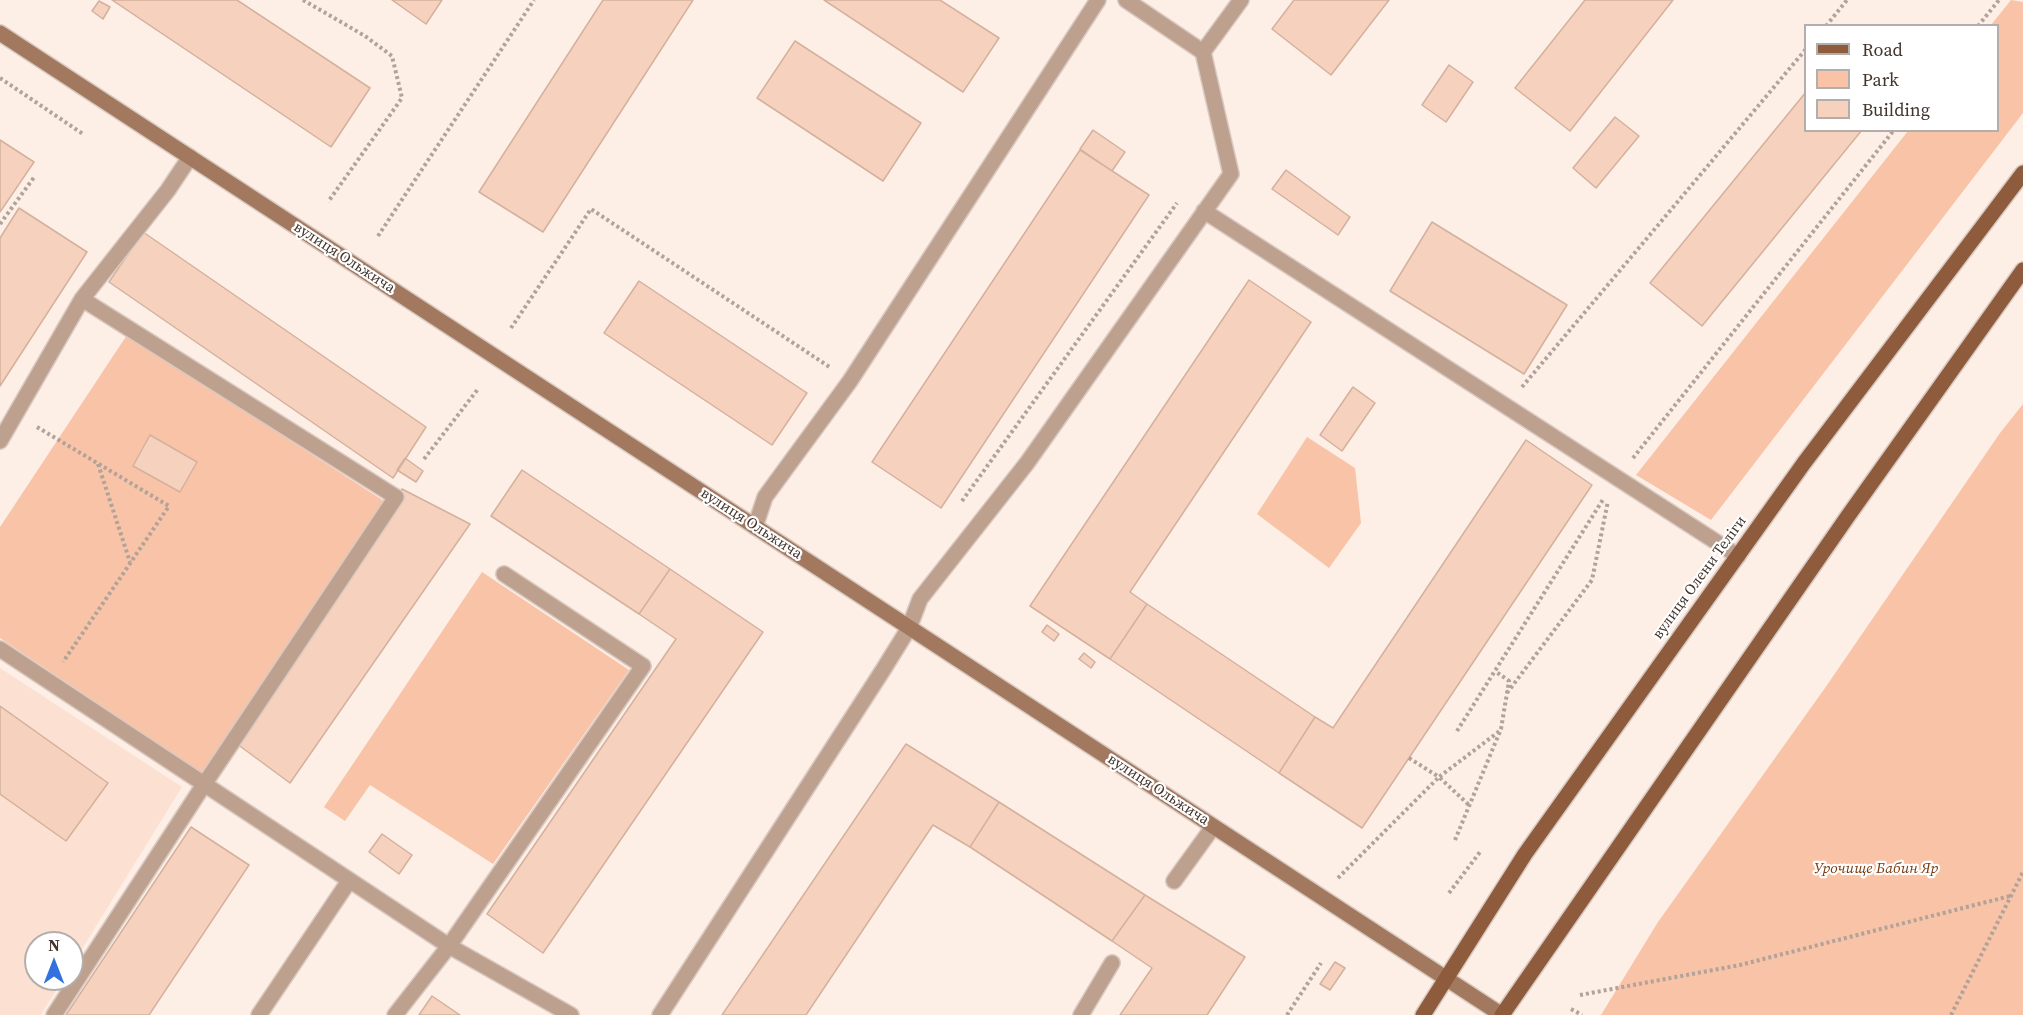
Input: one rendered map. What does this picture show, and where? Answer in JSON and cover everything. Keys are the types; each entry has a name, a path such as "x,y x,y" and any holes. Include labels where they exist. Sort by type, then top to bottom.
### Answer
{"main road":[{"name":"вулиця Ольжича","path":"0,33 1502,1015"},
{"name":"вулиця Олени Теліги","path":"1422,1015 1525,854 1738,556 2023,173"},
{"path":"1502,1015 1848,516 2023,270"}],"lane":[{"path":"755,527 765,497 850,381 1098,0"},
{"path":"660,1015 909,628 920,598 1027,463 1231,174 1203,52 1126,0"},
{"path":"1203,52 1241,0"},
{"path":"0,441 82,299 168,190 190,157"},
{"path":"1204,211 1506,406 1614,482 1738,556"},
{"path":"54,1015 205,783 396,497 82,299"},
{"path":"395,1015 449,946 643,666 504,574"},
{"path":"0,649 449,946 571,1015"},
{"path":"1174,881 1213,826"},
{"path":"259,1015 349,881"},
{"path":"1081,1015 1112,963"}],"path":[{"path":"303,0 364,36 392,56 402,98 328,202"},
{"path":"378,236 534,0"},
{"path":"1828,24 1847,0"},
{"path":"1980,24 1999,0"},
{"path":"1506,406 1804,52"},
{"path":"0,78 83,134"},
{"path":"1457,731 1614,482 1892,132"},
{"path":"0,224 35,176"},
{"path":"957,508 1180,199"},
{"path":"511,328 591,209 850,381"},
{"path":"424,459 478,389"},
{"path":"16,416 170,506 49,682"},
{"path":"98,462 131,563"},
{"path":"1507,693 1592,580 1614,482"},
{"path":"1455,840 1501,729 1509,681 1495,671"},
{"path":"1338,878 1439,777 1501,729"},
{"path":"1409,758 1439,777 1470,806"},
{"path":"1449,893 1480,852"},
{"path":"1951,1015 2023,872"},
{"path":"1580,995 1740,965 2010,896"},
{"path":"1287,1015 1321,963"},
{"path":"1571,1009 1581,1015"}],"shaded area":[{"path":"0,668 182,787 84,946 84,931 24,931 24,991 56,991 41,1015 0,1015"}],"green space":[{"path":"2011,0 2023,2 2023,113 1711,520 1636,475 1907,132 1999,132 1999,24 1992,24"},
{"path":"127,335 387,503 204,774 0,638 0,527"},
{"name":"Урочище Бабин Яр","path":"2023,404 2023,1015 1601,1015 1658,922 1825,688 2000,433"},
{"path":"1307,437 1355,468 1361,523 1329,568 1257,514"},
{"path":"482,572 629,670 493,864 370,785 345,821 324,807"}],"building":[{"path":"112,0 237,0 370,88 331,147"},
{"path":"392,0 442,0 426,24"},
{"path":"603,0 693,0 543,232 479,192"},
{"path":"824,0 940,0 999,38 963,92"},
{"path":"1294,0 1389,0 1331,75 1272,29"},
{"path":"1585,0 1673,0 1570,131 1515,88"},
{"path":"99,1 110,7 103,19 92,11"},
{"path":"795,41 921,123 883,181 757,98"},
{"path":"1449,65 1473,82 1446,122 1422,105"},
{"path":"1804,94 1804,132 1860,132 1702,326 1650,283"},
{"path":"1615,117 1639,136 1596,188 1573,168"},
{"path":"1093,130 1125,152 1112,171 1080,149"},
{"path":"0,140 34,162 0,212"},
{"path":"1080,150 1149,195 941,508 872,462"},
{"path":"1286,170 1350,217 1338,235 1272,189"},
{"path":"19,208 87,252 0,386 0,238"},
{"path":"1432,222 1567,305 1524,374 1390,291"},
{"path":"143,232 426,427 393,478 109,282"},
{"path":"1249,280 1311,322 1130,592 1147,604 1110,659 1030,606"},
{"path":"639,281 807,393 772,445 604,333"},
{"path":"1353,387 1375,403 1342,451 1320,435"},
{"path":"150,435 197,462 180,492 133,466"},
{"path":"1526,440 1592,485 1362,828 1279,773 1315,717 1333,728"},
{"path":"405,458 423,471 416,482 397,470"},
{"path":"522,470 670,569 639,614 491,516"},
{"path":"402,489 470,524 290,783 233,741"},
{"path":"670,569 763,632 543,953 487,914 676,639 639,614"},
{"path":"1147,604 1315,717 1279,773 1110,659"},
{"path":"1047,625 1059,634 1054,641 1042,632"},
{"path":"1084,653 1095,662 1091,668 1079,659"},
{"path":"0,706 108,783 66,841 0,794"},
{"path":"906,744 999,802 970,847 933,825 806,1015 722,1015"},
{"path":"999,802 1145,895 1112,941 970,847"},
{"path":"191,827 249,865 149,1015 66,1015"},
{"path":"382,834 412,855 399,874 369,852"},
{"path":"1145,895 1245,957 1207,1015 1120,1015 1152,968 1112,941"},
{"path":"1335,962 1345,968 1330,990 1320,984"},
{"path":"432,996 460,1015 419,1015"}]}
